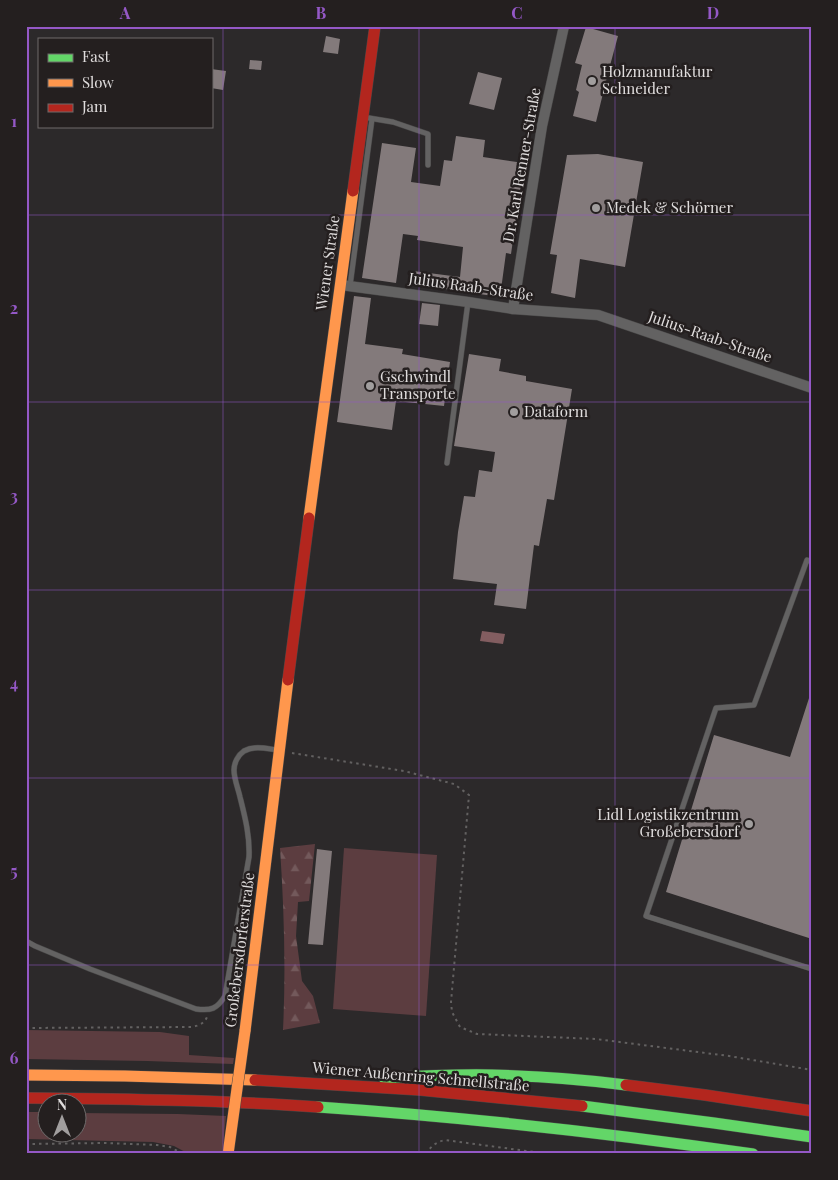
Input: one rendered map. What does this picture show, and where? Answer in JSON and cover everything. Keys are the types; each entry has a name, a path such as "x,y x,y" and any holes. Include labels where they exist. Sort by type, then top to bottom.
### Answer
{"main road":[{"name":"Wiener Straße","path":"279,750 311,505 345,285 368,118 375,26"},
{"name":"Großebersdorferstraße","path":"228,1154 279,750"},
{"path":"319,1084 440,1074 564,1078 666,1089 812,1111"},
{"name":"Wiener Außenring Schnellstraße","path":"26,1075 131,1076 358,1085 561,1104 812,1137"},
{"path":"26,1098 214,1101 350,1108 549,1126 752,1154"},
{"path":"723,1149 735,1154"}],"street":[{"name":"Dr. Karl Renner-Straße","path":"513,309 542,126 564,26"},
{"name":"Julius Raab-Straße","path":"345,285 513,309 598,315"},
{"name":"Julius-Raab-Straße","path":"598,315 812,388"}],"lane":[{"path":"368,118 393,122 428,134 428,164"},
{"path":"447,463 468,302"},
{"path":"812,562 807,560 754,705 716,708 646,916 812,970"},
{"path":"26,941 90,969 196,1009 204,1010 217,1006 225,996 249,857 247,826 235,778 235,761 245,750 252,748 279,750"}],"path":[{"path":"279,750 404,771 454,784 469,795 451,1002 455,1021 460,1027 477,1034 596,1039 729,1056 812,1070"},
{"path":"26,1028 191,1027 198,1026 206,1021 210,1009"},
{"path":"426,1154 431,1147 445,1140 548,1154"},
{"path":"26,1144 105,1143 157,1145 170,1147 183,1154"}],"green space":[{"path":"315,844 309,901 298,902 296,936 302,981 313,996 320,1023 283,1030 284,939 280,848"},
{"path":"344,848 437,855 426,1016 333,1009"},
{"path":"26,1030 160,1032 189,1036 189,1055 234,1058 233,1064 26,1059"},
{"path":"26,1112 38,1112 38,1139 26,1139"},
{"path":"88,1113 226,1116 222,1154 189,1154 174,1146 153,1142 88,1140"}],"shaded area":[{"path":"482,631 505,634 503,644 480,641"}],"building":[{"name":"Holzmanufaktur Schneider","path":"586,27 618,36 596,122 573,116 579,92 576,90 582,65 575,63"},
{"path":"326,36 340,39 338,54 323,52"},
{"path":"250,60 262,61 261,70 249,69"},
{"path":"212,69 226,71 223,90 212,88"},
{"path":"478,72 502,78 494,110 469,104"},
{"path":"456,136 485,140 483,157 524,163 511,254 506,253 500,297 411,284 413,271 460,277 463,247 417,240 418,236 403,234 396,283 362,278 382,143 416,148 411,182 440,186 444,160 452,161"},
{"name":"Medek & Schörner","path":"598,154 643,162 625,267 580,259 575,298 551,293 557,255 550,254 567,155"},
{"path":"354,296 371,298 365,344 403,349 402,354 450,362 444,406 396,401 392,430 337,422"},
{"path":"422,303 440,305 438,326 419,324"},
{"path":"469,354 501,359 499,371 526,376 526,381 572,389 554,500 547,499 539,546 534,545 526,609 494,605 497,584 453,579 464,496 475,497 479,470 492,472 495,452 454,446"},
{"name":"Lidl Logistikzentrum Großebersdorf","path":"810,695 812,695 812,939 666,892 714,735 790,757"},
{"path":"317,849 332,851 323,945 308,944"}],"traffic: fast":[{"path":"384,1078 509,1075 576,1079 626,1085"},
{"path":"582,1106 812,1137"},
{"path":"318,1107 536,1126 753,1154"}],"traffic: slow":[{"path":"309,518 353,191"},
{"path":"245,1031 288,680"},
{"path":"228,1154 245,1031"},
{"path":"26,1075 255,1080"}],"traffic: jam":[{"path":"353,191 375,26"},
{"path":"288,680 309,518"},
{"path":"255,1080 420,1090 582,1106"},
{"path":"626,1085 812,1111"},
{"path":"26,1098 209,1101 318,1107"}],"place":[{"name":"Holzmanufaktur Schneider","path":"592,81"},
{"name":"Medek & Schörner","path":"596,208"},
{"name":"Gschwindl Transporte","path":"370,386"},
{"name":"Dataform","path":"514,412"},
{"name":"Lidl Logistikzentrum Großebersdorf","path":"749,824"}]}
